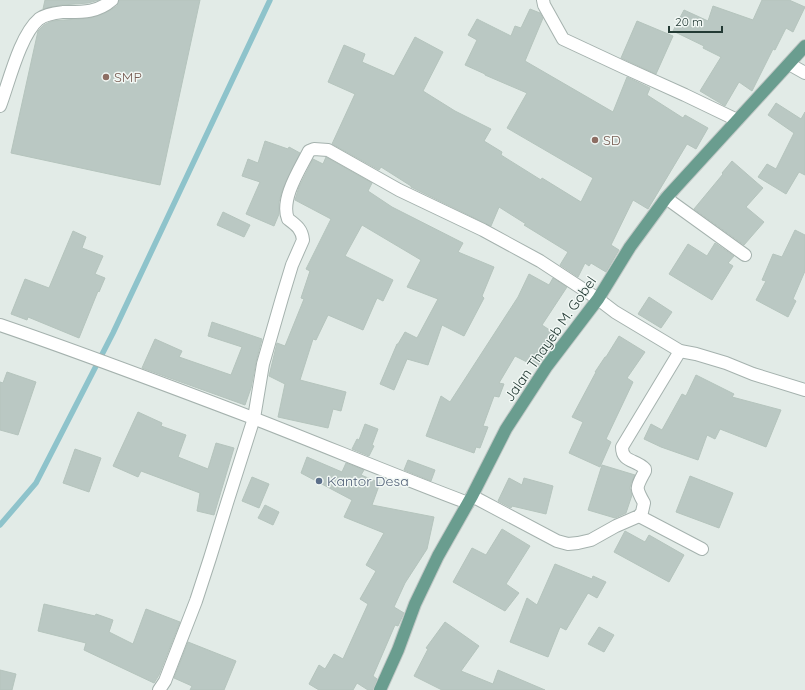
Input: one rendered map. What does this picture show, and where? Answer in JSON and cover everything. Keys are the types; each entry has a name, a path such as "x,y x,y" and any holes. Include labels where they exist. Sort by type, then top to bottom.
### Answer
{"main road":[{"name":"Jalan Thayeb M. Gobel","path":"380,690 398,650 415,604 438,556 470,500 506,429 547,366 598,299 630,248 666,198 805,46"}],"street":[{"path":"0,106 23,42 35,23 41,18 56,12 86,12 96,10 112,0"},
{"path":"543,0 563,39 622,67 705,103 737,120"},
{"path":"789,64 805,73"},
{"path":"160,690 165,681 198,594 254,418 263,364 292,265 303,240 301,230 288,219 285,207 294,181 309,151 314,149 328,150 399,190 483,230 540,261 615,312 680,351 726,363 753,374 805,390"},
{"path":"666,198 745,255"},
{"path":"0,325 101,360 470,500 557,541 568,544 591,540 638,516 642,512 644,503 637,492 637,488 645,469 641,465 625,457 622,452 622,447 680,351"},
{"path":"638,516 702,549"}],"building":[{"path":"45,0 99,0 88,3 62,5 43,9"},
{"name":"SMP","path":"119,0 200,0 160,185 11,153 38,31 44,25 52,21 90,18 103,14 117,6"},
{"path":"762,0 789,0 805,7 793,32 786,28 775,50 773,49 752,91 739,82 725,106 700,91 721,57 703,48 704,46 673,31 684,10 708,21 713,6 753,20"},
{"path":"530,9 540,13 543,18 525,61 613,112 627,77 650,88 647,95 683,118 685,115 708,128 696,149 687,144 648,209 633,200 611,245 619,250 606,272 591,263 589,266 585,263 578,277 560,265 568,252 524,225 526,224 499,207 491,226 411,187 381,167 379,170 332,144 355,94 328,82 344,45 365,54 362,62 394,76 415,37 443,52 423,91 455,111 491,129 484,141 502,152 501,155 541,180 542,178 581,202 593,178 507,128 527,93 465,65 477,40 468,35 477,19 511,36 515,26 521,28"},
{"path":"637,21 673,36 656,74 621,58"},
{"path":"776,103 801,119 805,112 805,175 799,172 786,194 758,177 767,164 776,169 794,133 768,115"},
{"path":"265,141 288,149 289,147 300,153 282,191 279,202 279,214 274,226 246,214 260,182 242,176 248,159 258,163"},
{"path":"326,157 372,183 368,191 392,207 463,243 458,252 494,267 482,296 484,298 464,336 442,325 428,365 407,359 394,390 380,384 397,344 405,332 417,338 438,299 407,287 421,260 362,225 345,256 393,280 383,301 377,298 363,330 328,315 316,340 313,339 300,380 346,392 341,411 333,409 328,428 278,417 285,384 269,376 277,343 285,346 304,299 301,298 310,271 306,269 331,219 295,200 299,187 313,159 323,164"},
{"path":"732,161 763,188 746,207 764,222 744,245 694,209"},
{"path":"223,212 250,225 244,237 217,225"},
{"path":"795,230 805,235 805,271 793,299 796,301 788,317 756,300 766,281 762,280 773,254 782,257"},
{"path":"73,231 86,237 82,248 103,256 95,274 105,278 99,292 98,291 79,338 28,317 27,320 11,314 25,279 49,288"},
{"path":"715,243 734,256 728,263 733,266 712,300 669,274 688,244 707,256"},
{"path":"529,274 549,285 553,278 567,287 542,325 557,335 537,367 515,356 499,383 504,384 499,397 494,396 483,426 488,427 480,448 476,447 474,453 426,436 441,396 450,402 518,297"},
{"path":"649,297 672,312 661,328 638,314"},
{"path":"212,322 262,339 251,388 245,405 142,368 155,339 182,351 179,357 231,375 242,347 208,336"},
{"path":"619,336 645,352 627,378 633,382 606,439 611,442 600,467 569,453 583,422 572,417 595,372"},
{"path":"7,372 36,382 18,435 0,430 0,382 3,383"},
{"path":"696,375 734,394 732,397 781,410 766,447 720,429 715,439 707,435 698,460 661,447 644,439 651,424 662,430 682,394 686,396"},
{"path":"138,412 162,423 161,426 186,435 178,457 208,469 216,443 234,448 214,515 197,511 200,493 141,471 138,477 113,466"},
{"path":"365,424 378,429 372,445 374,446 369,456 352,449 357,439 359,440"},
{"path":"75,449 101,458 89,492 63,483"},
{"path":"307,457 342,472 346,463 364,470 361,475 380,483 372,505 434,517 427,549 405,583 394,607 404,613 398,626 395,625 373,676 377,679 373,690 368,690 357,683 353,690 319,690 309,684 319,665 325,669 334,654 343,659 368,604 360,599 376,571 366,565 384,533 344,517 352,500 301,473"},
{"path":"408,460 435,470 431,481 404,470"},
{"path":"602,465 635,475 631,483 630,488 632,495 626,513 615,518 588,510"},
{"path":"690,476 733,493 719,528 676,512"},
{"path":"252,477 269,484 259,508 242,501"},
{"path":"509,478 522,485 524,478 553,486 546,514 512,506 511,508 498,501"},
{"path":"265,505 279,512 273,525 258,518"},
{"path":"502,529 530,546 506,584 519,593 505,611 453,582 472,548 486,555"},
{"path":"625,531 645,542 649,535 684,555 669,582 614,552"},
{"path":"555,564 592,579 593,576 606,582 597,598 588,593 566,630 560,627 548,657 510,642 527,598 537,605"},
{"path":"44,604 95,616 96,614 113,620 109,632 133,644 146,609 180,622 159,675 154,683 84,650 86,643 38,631"},
{"path":"445,622 479,646 461,671 493,684 498,670 545,690 442,690 414,676 428,649 426,648"},
{"path":"599,627 614,635 604,652 588,644"},
{"path":"188,642 236,661 224,690 190,690 192,686 174,678"},
{"path":"0,670 16,674 12,690 0,690"}],"waterway":[{"path":"0,525 36,483 113,333 270,0"}],"place":[{"name":"SMP","path":"106,77"},
{"name":"SD","path":"595,140"},
{"name":"Kantor Desa","path":"319,481"}]}
